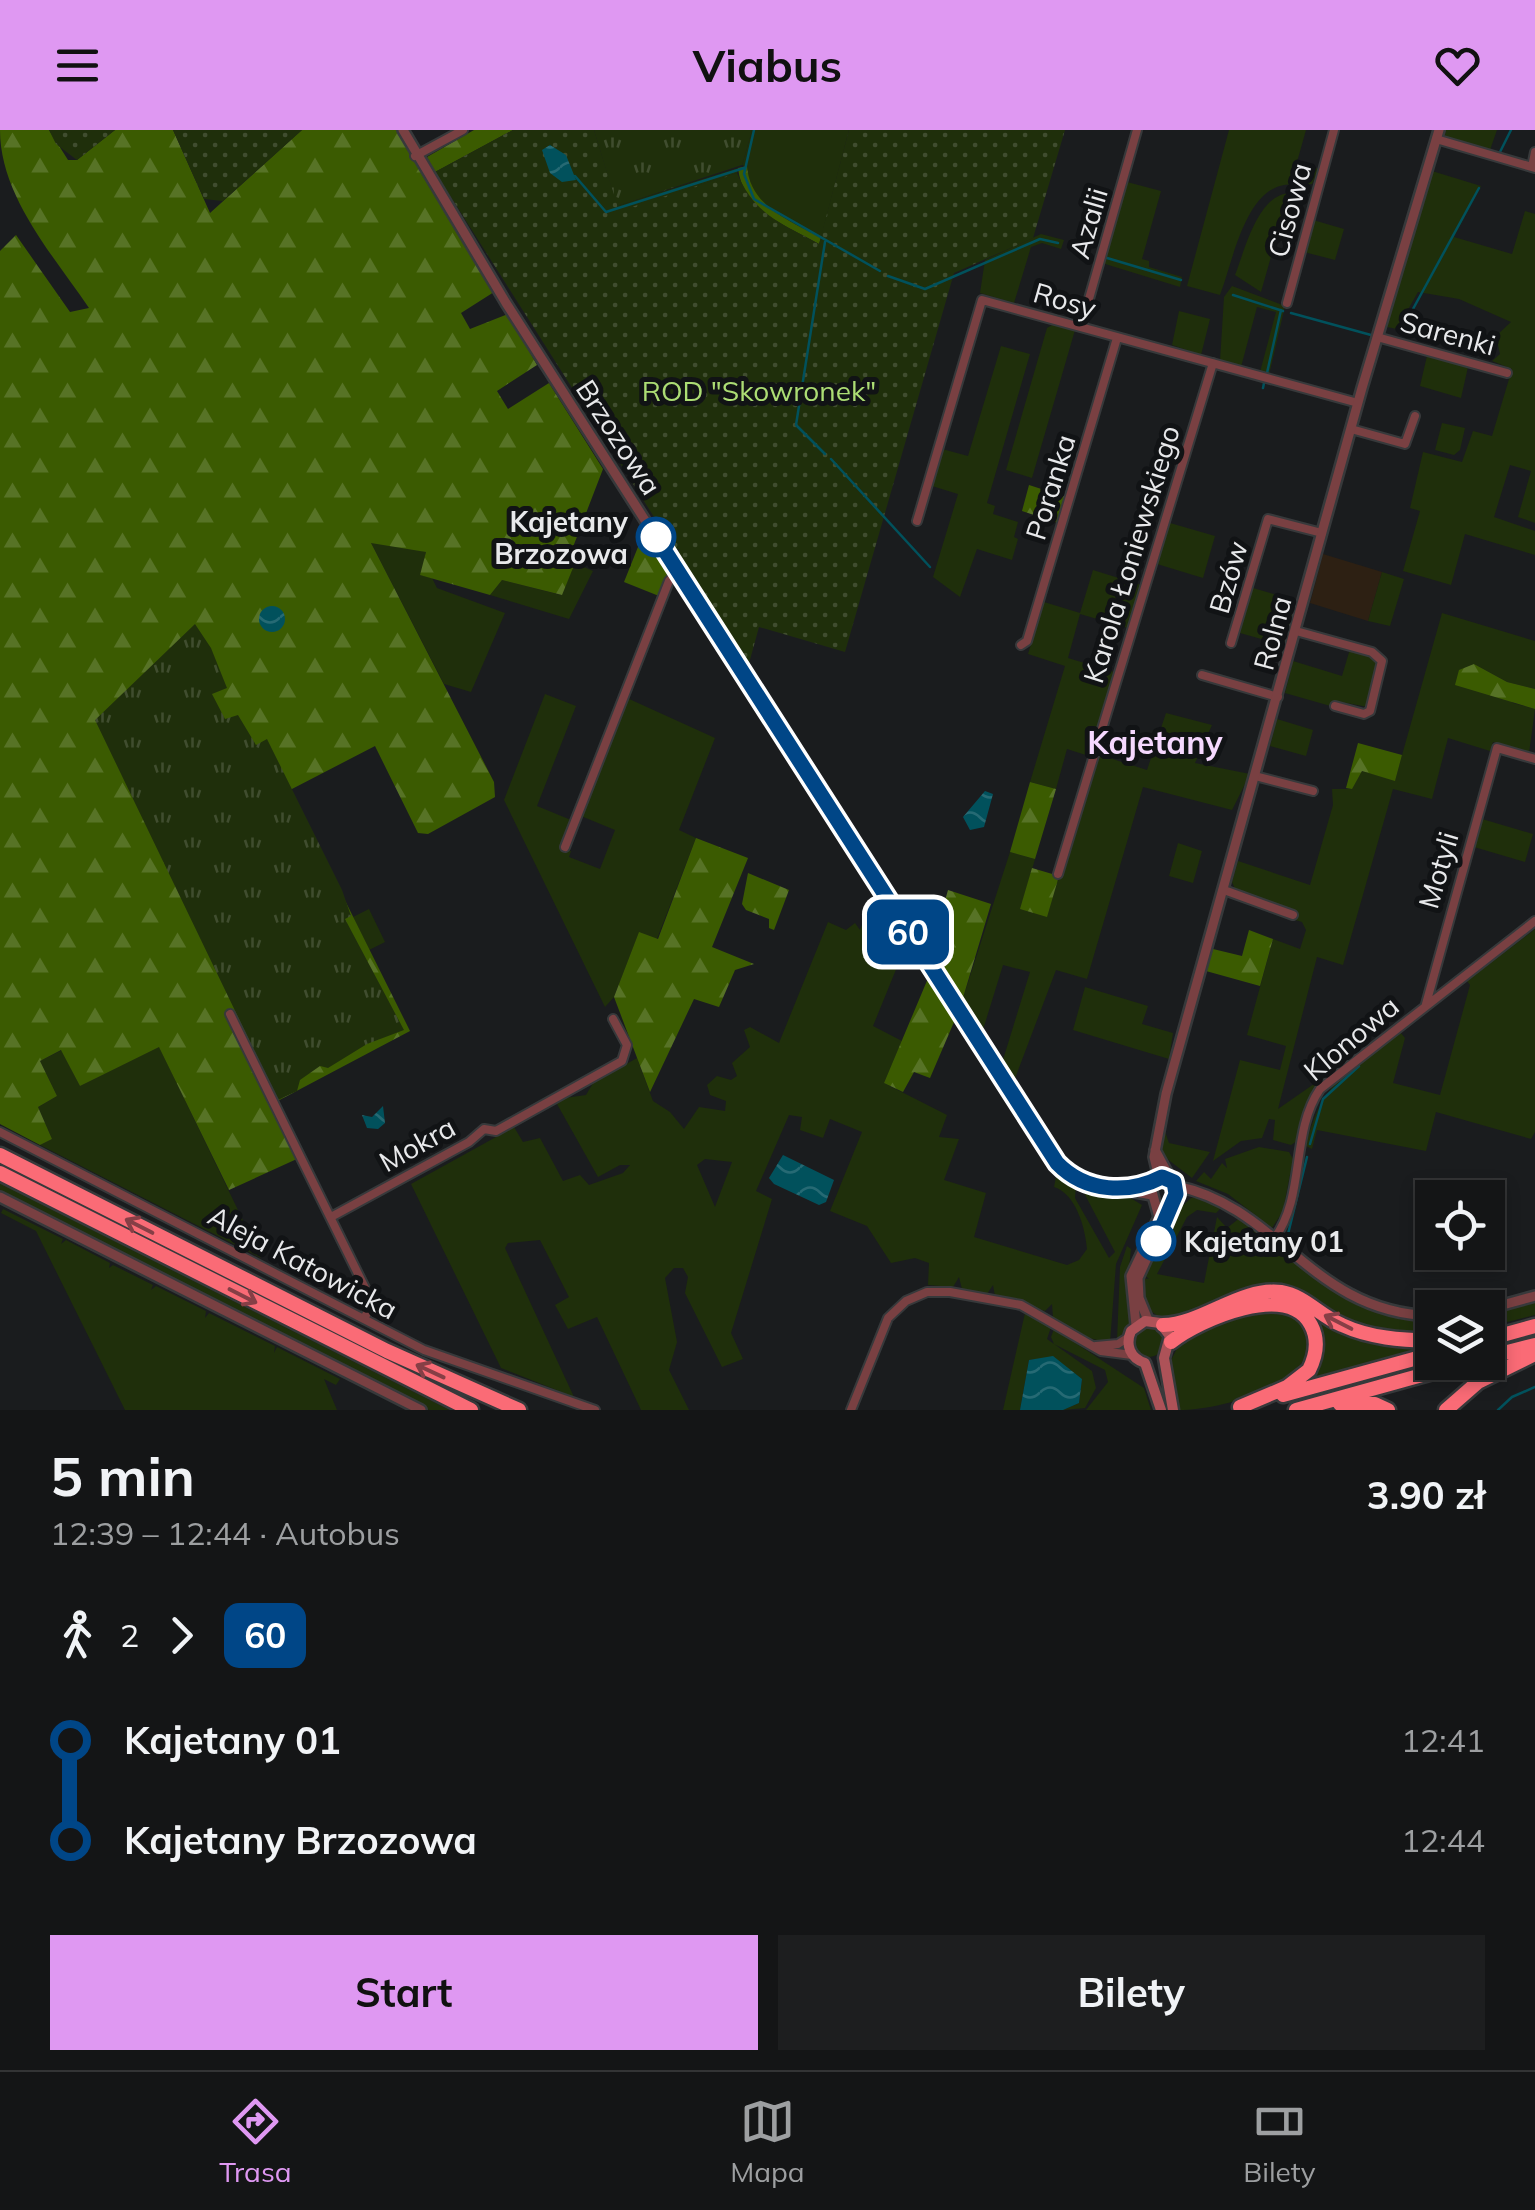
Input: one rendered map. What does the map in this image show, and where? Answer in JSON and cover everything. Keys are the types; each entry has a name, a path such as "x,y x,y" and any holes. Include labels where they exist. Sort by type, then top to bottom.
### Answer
{"highway":[{"path":"0,1155 404,1360 519,1410"},
{"path":"0,1173 471,1410"},
{"path":"1155,1323 1278,1292 1294,1296 1365,1334 1415,1338"},
{"path":"1171,1342 1262,1304 1285,1304 1303,1314 1315,1339 1308,1370 1287,1387 1235,1408"},
{"path":"1505,1332 1530,1327"},
{"path":"1505,1353 1535,1345"},
{"path":"1446,1410 1487,1376 1535,1354"},
{"path":"1235,1408 1415,1359"},
{"path":"1296,1410 1415,1377"},
{"path":"1314,1405 1365,1403 1388,1410"}],"main road":[{"path":"1160,1410 1145,1363 1132,1354 1128,1337 1136,1325 1155,1323 1171,1342 1164,1358 1174,1410"},
{"path":"1145,1363 1164,1358"}],"street":[{"name":"Brzozowa","path":"403,130 415,156 1053,1158 1081,1182 1164,1190"},
{"path":"415,156 463,130"},
{"name":"Azalii","path":"1081,327 1137,130"},
{"name":"Cisowa","path":"1287,303 1334,130"},
{"path":"1437,134 1533,167 1535,152"},
{"name":"Rolna","path":"1164,1190 1155,1150 1164,1102 1358,403 1437,134"},
{"name":"Rosy","path":"917,520 982,300 1358,403"},
{"name":"Sarenki","path":"1377,336 1507,372"},
{"name":"Poranka","path":"1020,645 1027,641 1117,338"},
{"name":"Karola Łoniewskiego","path":"1058,874 1212,363"},
{"path":"1351,429 1405,444 1415,416"},
{"name":"Bzów","path":"1231,643 1268,519 1322,533"},
{"path":"564,846 670,579 678,571"},
{"path":"1296,631 1372,652 1382,661 1370,711 1364,714 1335,706"},
{"path":"1202,674 1278,697"},
{"name":"Motyli","path":"1426,1004 1497,748 1535,759"},
{"path":"1255,776 1314,791"},
{"path":"1224,890 1293,915"},
{"name":"Klonowa","path":"1274,1239 1286,1218 1314,1097 1330,1079 1535,921"},
{"path":"230,1014 370,1298 364,1319"},
{"name":"Mokra","path":"331,1217 474,1139 484,1129 496,1131 622,1061 627,1045 613,1018"},
{"name":"Aleja Katowicka","path":"0,1132 444,1359 594,1410"},
{"path":"1164,1190 1201,1192 1232,1204 1351,1297 1393,1312 1415,1314"},
{"path":"1155,1323 1138,1282 1163,1227 1164,1190"},
{"path":"1136,1325 1131,1276 1158,1220 1164,1190"},
{"path":"0,1197 420,1410"},
{"path":"851,1410 888,1318 906,1301 927,1292 950,1292 1021,1305 1096,1346 1132,1354"},
{"path":"1505,1304 1535,1296"},
{"path":"1096,1346 1116,1345 1128,1337"}],"shaded area":[{"path":"1323,554 1382,572 1368,621 1310,603"}],"green space":[{"path":"0,130 49,130 68,160 77,160 115,130 173,130 210,213 302,130 398,130 494,292 461,313 470,329 508,314 537,365 497,391 508,409 549,383 603,469 568,560 575,563 562,595 502,580 490,595 420,575 426,552 371,543 494,782 495,797 428,834 418,833 375,746 290,790 410,1031 272,1104 299,1158 229,1190 159,1047 80,1086 61,1050 40,1061 57,1096 38,1107 52,1139 40,1145 0,1124 0,251 16,235 70,312 89,308 19,201 2,154"},
{"path":"49,130 115,130 77,160 56,144"},
{"path":"173,130 302,130 223,201 204,199"},
{"path":"474,130 513,130 435,172 427,157"},
{"name":"ROD \"Skowronek\"","path":"513,130 594,130 619,211 737,173 761,208 819,244 849,130 1065,130 1033,238 954,273 845,652 759,627 748,667 679,558 679,549 675,550 435,172"},
{"path":"594,130 752,130 742,165 617,206"},
{"path":"752,130 849,130 821,238 774,211 755,192 747,167 742,165"},
{"path":"1229,130 1306,130 1297,162 1319,169 1312,184 1280,186 1257,203 1241,233 1220,295 1187,286"},
{"path":"1446,130 1497,130 1490,150 1444,138"},
{"path":"747,166 755,192 764,202 821,238 819,244 757,206 742,183 738,168"},
{"path":"738,168 737,173 619,212 617,206"},
{"path":"1432,171 1481,186 1454,237 1512,254 1525,211 1535,214 1535,523 1518,517 1531,471 1510,465 1494,517 1535,531 1535,555 1465,534 1451,585 1403,571 1420,511 1410,508 1423,452 1462,462 1473,431 1492,436 1512,369 1492,361 1500,354 1496,336 1511,322 1459,299 1418,292 1397,329 1387,327"},
{"path":"1127,182 1161,191 1142,259 1149,261 1149,267 1182,277 1180,287 1102,263"},
{"path":"1289,193 1261,292 1235,275 1260,214 1278,196"},
{"path":"1313,220 1344,229 1335,260 1304,252"},
{"path":"1041,234 1064,240 1061,249 1042,243 1031,247 1014,303 980,293 985,260"},
{"path":"1232,286 1285,306 1269,375 1260,372 1276,312 1257,307 1241,367 1220,361 1224,297"},
{"path":"1179,311 1210,319 1201,355 1172,345"},
{"path":"1054,324 1075,330 1032,478 1006,470 1047,328"},
{"path":"1001,346 1030,354 987,503 995,506 993,514 1018,522 1014,537 1018,539 1012,560 977,549 960,597 933,577 958,494 932,486 942,449 968,456"},
{"path":"1427,356 1468,367 1461,398 1420,386"},
{"path":"1442,423 1465,428 1460,450 1454,455 1435,450"},
{"path":"1029,485 1066,497 1058,523 1022,511"},
{"path":"1170,523 1215,536 1203,578 1157,564"},
{"path":"644,532 669,571 659,596 624,582"},
{"path":"386,542 426,552 421,575 432,578 437,588 505,613 471,692 444,684 371,543"},
{"path":"575,563 593,571 569,619 490,595 502,580 561,595"},
{"path":"1093,570 1141,585 1128,628 1080,614 1068,658 1114,672 1089,756 1067,749 1056,789 1030,782 1065,666 1028,654 1044,602 1080,613"},
{"path":"1382,572 1404,579 1390,626 1368,621"},
{"path":"1253,588 1298,601 1286,646 1240,633"},
{"path":"1442,613 1535,641 1535,689 1507,682 1474,664 1513,703 1535,709 1529,753 1493,742 1490,751 1448,738 1432,799 1393,789 1343,965 1317,957 1278,1109 1324,1077 1305,1105 1297,1141 1291,1145 1273,1140 1275,1120 1269,1119 1262,1138 1241,1141 1213,1161 1240,1060 1280,1070 1286,1046 1247,1035 1273,939 1300,949 1306,930 1302,922 1292,919 1295,911 1235,889 1232,882 1238,861 1310,885 1333,805 1332,789 1351,789 1362,771 1395,780"},
{"path":"195,624 211,648 227,688 212,694 225,719 238,715 256,745 267,739 342,890 351,916 345,919 404,1030 367,1044 328,1068 320,1066 300,1080 297,1091 278,1100 95,720"},
{"path":"1350,649 1372,655 1380,669 1368,707 1336,701 1334,707 1285,693 1293,661 1342,676"},
{"path":"1474,664 1507,682 1535,689 1535,709 1455,685 1459,670"},
{"path":"545,694 576,706 537,806 571,820 562,849 571,851 569,857 600,869 615,830 581,816 627,698 715,738 679,830 696,838 657,939 639,933 614,997 605,1007 504,800"},
{"path":"1166,713 1212,725 1195,763 1250,774 1232,810 1143,787 1087,979 1056,970 1014,1081 1002,1063 1030,972 1003,965 982,1033 962,1001 1010,852 1035,859 1021,908 1063,877 1100,755 1147,770"},
{"path":"1277,719 1313,730 1306,756 1270,746"},
{"path":"1358,743 1402,755 1395,781 1362,771 1352,789 1346,788"},
{"path":"1030,782 1056,789 1035,859 1010,852"},
{"path":"1482,819 1533,834 1525,862 1474,847"},
{"path":"696,838 748,858 712,947 754,964 735,970 719,1007 694,999 650,1092 614,997 639,932 658,939"},
{"path":"1178,843 1202,851 1193,883 1169,876"},
{"path":"1032,868 1059,876 1047,917 1020,909"},
{"path":"748,873 789,890 774,930 769,928 769,919 746,910 742,904"},
{"path":"948,890 991,904 962,1001 931,951"},
{"path":"872,898 906,945 873,1026 902,1041 884,1083 947,1115 939,1137 959,1139 944,1180 986,1193 974,1237 1067,1265 1079,1260 1087,1249 1084,1231 1074,1204 1054,1187 1056,1177 1062,1175 1076,1184 1075,1198 1109,1258 1115,1252 1082,1189 1124,1194 1142,1205 1116,1264 1110,1343 1089,1338 1053,1317 1052,1304 1045,1311 995,1296 993,1285 987,1294 962,1289 959,1277 953,1287 928,1285 929,1263 915,1258 891,1263 867,1226 830,1211 862,1132 830,1119 823,1138 800,1130 802,1117 789,1115 756,1191 772,1199 731,1333 743,1359 722,1367 685,1293 688,1277 683,1268 674,1268 665,1278 677,1342 669,1370 689,1410 641,1410 597,1317 568,1329 555,1305 569,1297 540,1240 508,1243 505,1248 574,1397 501,1368 411,1184 514,1127 523,1142 540,1138 563,1181 580,1175 589,1185 623,1173 630,1165 620,1165 598,1177 557,1104 565,1098 586,1095 593,1083 637,1058 653,1101 670,1112 684,1129 699,1107 725,1111 726,1101 710,1095 707,1085 717,1076 731,1080 737,1076 732,1063 750,1047 744,1030 750,1027 779,1043 828,922 846,930 855,923 860,930","holes":["705,1159 732,1162 715,1207 697,1165"]},
{"path":"369,909 385,942 369,950 353,917"},
{"path":"1535,929 1535,1132 1531,1139 1436,1112 1426,1151 1317,1130 1312,1149 1306,1146 1329,1091 1400,1032 1405,1038 1393,1083 1440,1095 1470,985 1467,981"},
{"path":"1249,930 1273,939 1260,986 1206,971 1213,949 1242,956"},
{"path":"929,976 954,1022 930,1078 914,1072 903,1092 884,1083"},
{"path":"1085,987 1148,1006 1142,1024 1173,1033 1169,1059 1073,1030"},
{"path":"159,1046 261,1258 40,1145 52,1139 38,1107 57,1096 40,1061 62,1050 80,1086"},
{"path":"1163,1126 1169,1143 1210,1152 1192,1178 1166,1158 1166,1162 1161,1146"},
{"path":"1259,1147 1289,1152 1293,1159 1283,1211 1272,1228 1228,1194 1196,1181 1204,1172 1211,1179 1222,1163 1227,1168 1225,1159"},
{"path":"0,1183 450,1410 429,1410 0,1193"},
{"path":"1204,1197 1223,1206 1216,1213 1197,1210 1187,1217 1157,1274 1204,1283 1217,1217 1227,1228 1241,1217 1306,1271 1350,1299 1415,1319 1415,1333 1364,1325 1302,1294 1166,1320 1159,1316 1143,1299 1142,1278 1149,1279 1142,1273 1169,1237 1171,1217 1191,1198"},
{"path":"3,1209 63,1239 61,1244 66,1240 110,1263 109,1268 113,1265 153,1285 151,1290 156,1286 206,1311 205,1318 209,1313 275,1346 274,1353 277,1347 340,1379 336,1385 324,1379 337,1410 125,1410 36,1231 1,1213"},
{"path":"1127,1246 1131,1249 1127,1287 1130,1323 1117,1341 1120,1267"},
{"path":"1275,1295 1324,1319 1415,1343 1415,1352 1301,1384 1315,1326"},
{"path":"1535,1300 1535,1315 1505,1323 1505,1308"},
{"path":"1275,1307 1303,1321 1311,1345 1307,1363 1303,1361 1279,1382 1246,1398 1178,1410 1169,1364 1182,1339 1242,1314"},
{"path":"1025,1313 1051,1327 1047,1339 1092,1371 1096,1388 1085,1408 1063,1410 1079,1403 1082,1379 1053,1357 1029,1360 1020,1410 1003,1410"},
{"path":"1149,1327 1160,1331 1164,1342 1160,1353 1149,1357 1138,1353 1134,1342 1138,1331"},
{"path":"1054,1329 1144,1388 1151,1410 1086,1410 1108,1382 1105,1370 1054,1344"}],"water":[{"path":"550,145 566,155 576,180 562,182 550,173 542,150"},
{"path":"272,606 281,610 285,619 281,628 272,632 263,628 259,619 263,610"},
{"path":"985,791 993,794 984,827 970,830 963,817"},
{"path":"383,1106 385,1123 378,1129 367,1128 362,1115 372,1117"},
{"path":"783,1155 834,1180 826,1202 819,1205 774,1184 769,1178"},
{"path":"1053,1356 1082,1379 1079,1403 1063,1410 1020,1410 1029,1360"}],"waterway":[{"path":"754,130 744,174 754,199 880,271"},
{"path":"1500,152 1511,130"},
{"path":"575,176 606,212 744,168"},
{"path":"1401,331 1479,188"},
{"path":"888,276 925,289 1040,239 1058,243"},
{"path":"825,242 796,425 825,454"},
{"path":"1107,258 1181,280"},
{"path":"1233,295 1283,311"},
{"path":"1267,373 1281,310"},
{"path":"1291,313 1371,335"},
{"path":"1263,388 1264,383"},
{"path":"831,459 930,567"},
{"path":"1310,1144 1323,1099 1359,1066"},
{"path":"1287,1238 1307,1157"},
{"path":"1498,1410 1512,1397 1535,1387"}],"bus line":[{"name":"60","path":"656,537 1057,1163 1076,1179 1098,1187 1152,1185 1162,1177 1174,1182 1176,1194 1169,1202 1156,1241"}],"place":[{"name":"Kajetany Brzozowa","path":"656,537"},
{"name":"Kajetany 01","path":"1156,1241"}],"district":[{"name":"Kajetany","path":"1155,742"}]}
